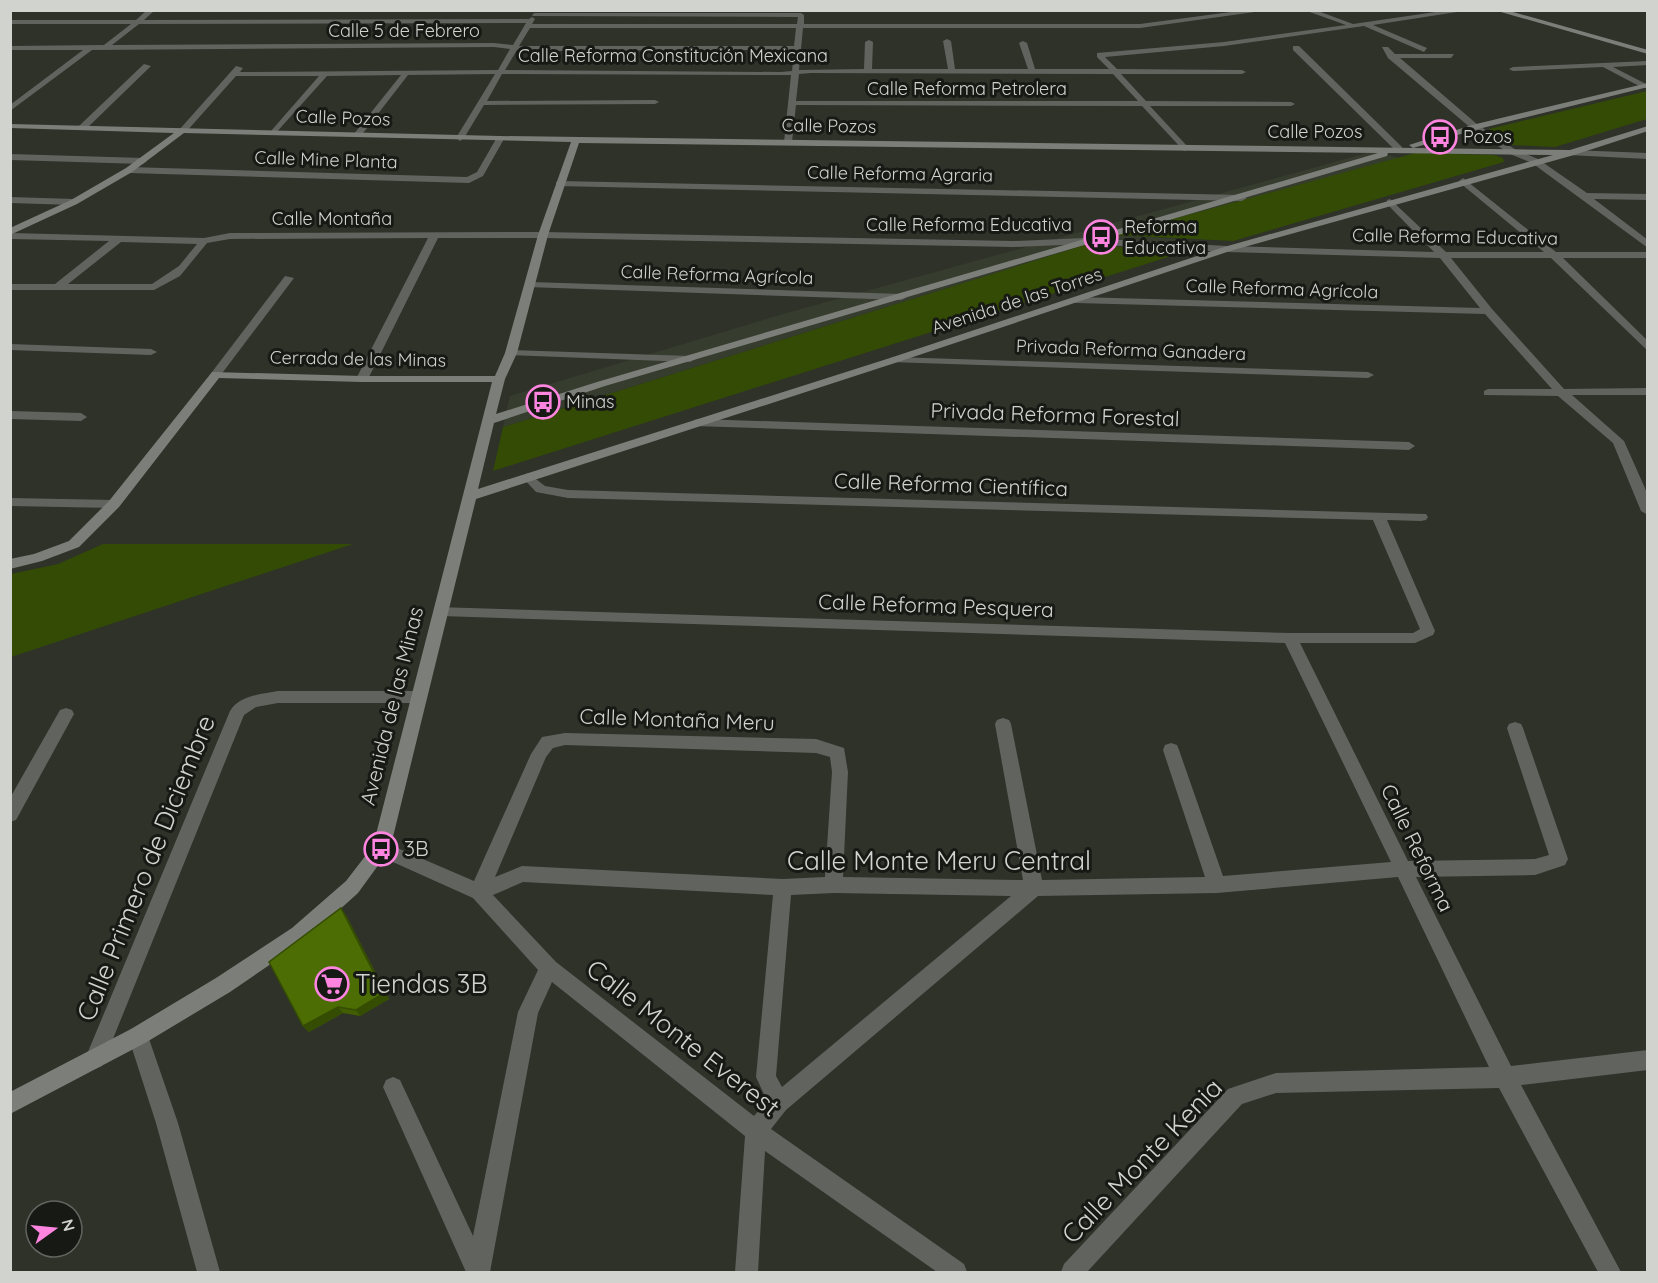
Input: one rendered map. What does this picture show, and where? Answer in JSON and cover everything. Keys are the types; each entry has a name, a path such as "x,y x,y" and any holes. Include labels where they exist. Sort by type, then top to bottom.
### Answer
{"street":[{"path":"107,46 152,10"},
{"path":"532,18 800,26 1140,26 1266,10"},
{"path":"1307,10 1354,25"},
{"path":"1398,10 1416,16"},
{"path":"1184,148 1100,55 1224,44 1467,10"},
{"path":"1497,10 1647,52"},
{"path":"10,22 532,18 801,13 788,142"},
{"path":"460,138 532,18"},
{"path":"1364,24 1424,50"},
{"path":"947,41 952,71"},
{"path":"868,71 869,42"},
{"path":"1023,43 1032,71"},
{"name":"Calle 5 de Febrero","path":"10,48 494,45 515,48 798,48"},
{"path":"10,110 90,48"},
{"path":"1296,48 1399,149"},
{"path":"1384,50 1475,127 1513,152 1535,161 1585,196 1647,245"},
{"path":"1391,57 1451,56"},
{"path":"1513,69 1647,63"},
{"path":"1605,65 1645,85"},
{"path":"82,128 147,66"},
{"path":"10,234 74,202 143,161 183,130 232,74 242,66"},
{"name":"Calle Reforma Constitución Mexicana","path":"232,74 498,72 795,74 812,71 1242,72"},
{"path":"357,135 406,73"},
{"path":"274,133 324,74"},
{"name":"Avenida de las Torres","path":"490,420 601,384 902,297 1085,241 1242,198 1399,149 1475,127 1645,85"},
{"path":"481,103 655,102"},
{"name":"Calle Reforma Petrolera","path":"792,103 1291,104"},
{"name":"Calle Pozos","path":"10,126 500,140 1399,149 1647,156"},
{"name":"Avenida de las Torres","path":"470,496 894,360 1227,249 1463,181 1571,153 1647,128"},
{"name":"Calle Mine Planta","path":"129,170 469,180 480,174 500,140"},
{"name":"Avenida de las Minas","path":"10,1104 138,1036 224,985 299,934 352,886 381,849 500,379 511,353 559,184 576,140"},
{"path":"10,157 143,161"},
{"path":"1463,181 1554,255 1647,348"},
{"name":"Calle Reforma Agraria","path":"559,184 1242,198"},
{"path":"1585,196 1647,197"},
{"path":"10,200 74,202"},
{"path":"1390,202 1443,255 1488,311 1562,392 1618,441 1647,511"},
{"name":"Calle Montaña","path":"10,234 204,241 230,236 434,236"},
{"name":"Calle Reforma Educativa","path":"434,236 543,235 1014,244 1085,241 1227,249 1443,255 1647,255"},
{"path":"362,379 434,236"},
{"path":"56,288 120,238"},
{"path":"10,287 154,287 170,280 189,264 204,241"},
{"path":"10,564 37,558 74,544 114,504 288,278"},
{"name":"Calle Reforma Agrícola","path":"531,285 902,297"},
{"name":"Calle Reforma Agrícola","path":"1076,300 1488,311"},
{"path":"10,347 151,352"},
{"path":"511,353 690,359"},
{"name":"Privada Reforma Ganadera","path":"894,360 1368,375"},
{"name":"Cerrada de las Minas","path":"216,374 362,379 500,379"},
{"path":"1488,393 1647,391"},
{"path":"10,415 81,417"},
{"name":"Privada Reforma Forestal","path":"698,423 1409,446"},
{"name":"Calle Reforma Científica","path":"528,477 542,489 568,494 1421,517"},
{"path":"10,502 114,504"},
{"name":"Calle Reforma Pesquera","path":"441,611 1290,638 1415,638 1428,631 1378,516"},
{"name":"Calle Reforma","path":"1290,638 1505,1077 1610,1272"},
{"name":"Calle Primero de Diciembre","path":"95,1059 238,711 252,702 278,697 418,697"},
{"path":"10,815 66,714"},
{"path":"746,1272 756,1131 779,1103 1034,888 1003,724"},
{"name":"Calle Monte Meru Central","path":"478,892 522,874 783,887 834,885 1034,888 1217,885 1402,869 1535,867 1559,859 1515,728"},
{"name":"Calle Montaña Meru","path":"478,892 539,754 548,742 565,739 816,746 838,753 840,772 834,885"},
{"path":"1171,750 1217,885"},
{"name":"Calle Monte Everest","path":"381,849 478,892 549,968 756,1131 956,1272"},
{"path":"779,1103 766,1077 783,887"},
{"path":"478,1272 528,1012 549,968"},
{"path":"138,1036 167,1123 209,1272"},
{"name":"Calle Monte Kenia","path":"1072,1272 1235,1096 1276,1083 1505,1077 1647,1060"},
{"path":"393,1086 478,1272"}],"shaded area":[{"path":"1374,151 1399,158 1118,235 1179,239 1169,249 1085,245 503,427 510,396 783,314"}],"green space":[{"path":"1647,91 1647,119 1555,147 1512,145 1489,129"},
{"path":"1415,153 1494,155 1503,158 1504,162 1233,241 1115,235"},
{"path":"1085,245 1187,251 493,471 503,427"},
{"path":"103,544 353,544 11,657 11,574 58,564"}],"building":[{"name":"Tiendas 3B","path":"341,908 384,993 356,1010 338,1007 303,1026 269,962"}],"place":[{"name":"Pozos","path":"1440,137"},
{"name":"Reforma Educativa","path":"1101,237"},
{"name":"Minas","path":"543,402"},
{"name":"3B","path":"381,849"},
{"name":"Tiendas 3B","path":"332,984"}]}
